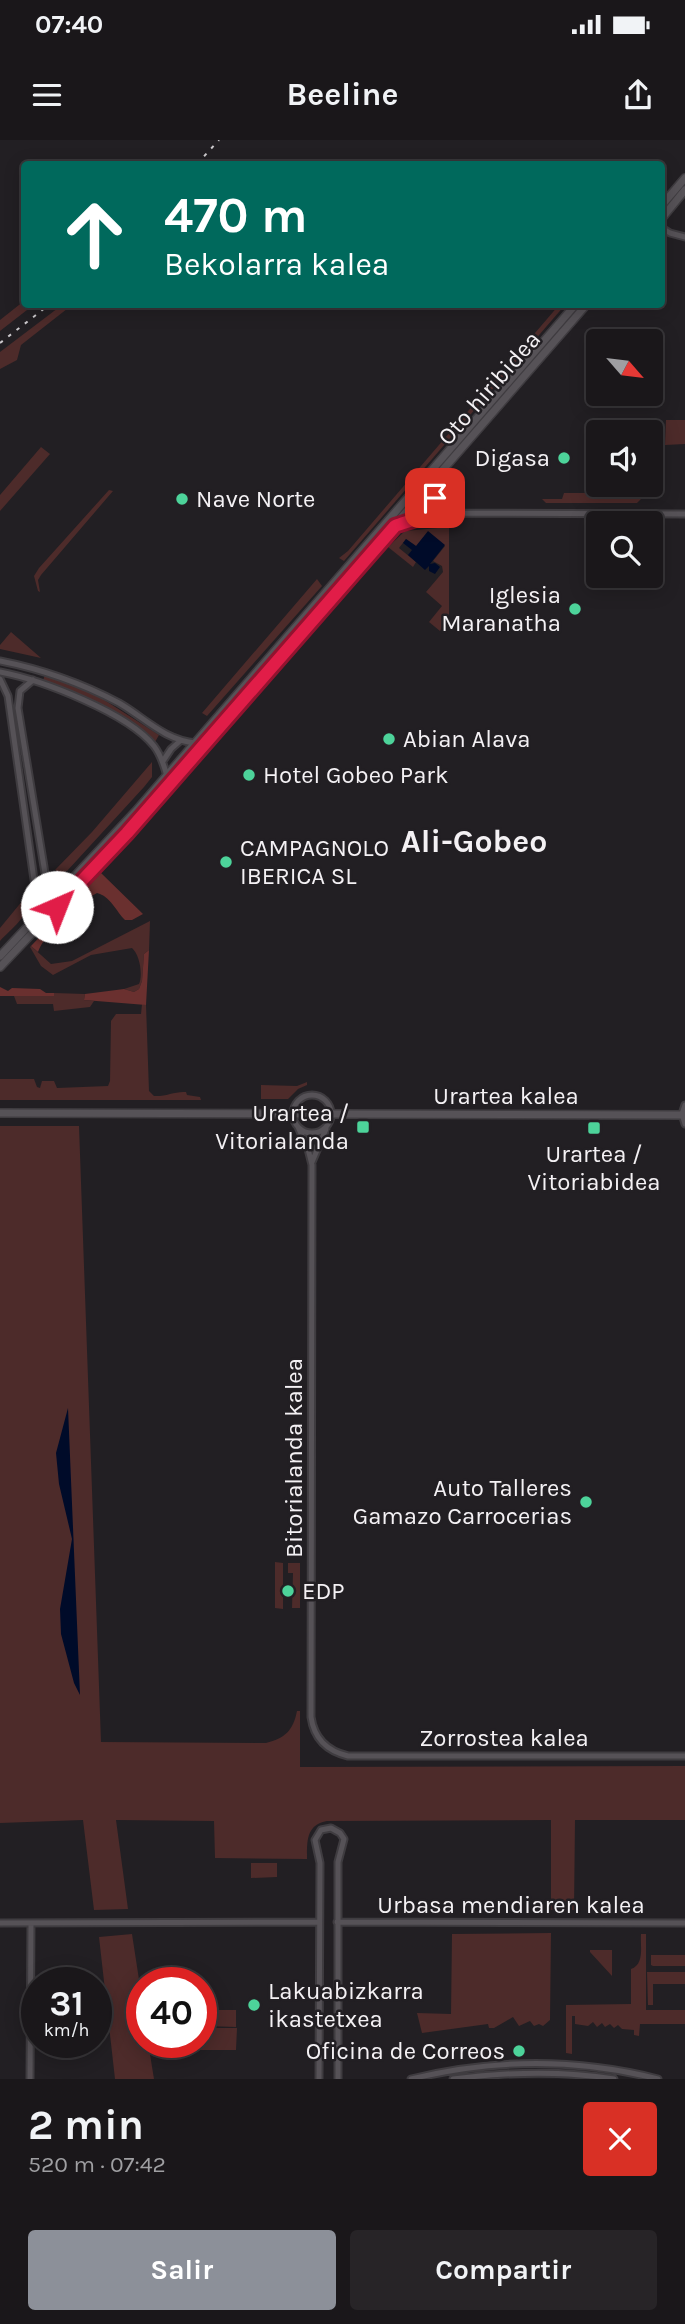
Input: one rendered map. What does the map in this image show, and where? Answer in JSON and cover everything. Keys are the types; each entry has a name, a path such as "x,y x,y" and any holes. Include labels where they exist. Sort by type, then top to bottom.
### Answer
{"street":[{"path":"665,201 685,178"},
{"path":"665,214 685,190"},
{"path":"665,230 685,237"},
{"name":"Oto hiribidea","path":"0,956 167,776 419,493 573,308"},
{"name":"Oto hiribidea","path":"0,967 127,833 395,526 419,493 441,473 584,308"},
{"path":"441,473 441,491 453,513"},
{"path":"419,493 447,505"},
{"path":"425,516 435,498"},
{"path":"395,526 425,516 453,513 685,514"},
{"path":"0,661 44,671 82,686 120,704 162,733 180,741 195,743"},
{"path":"0,672 33,680 90,703 126,723 150,742 163,761 167,776"},
{"path":"0,679 8,696 39,915"},
{"path":"33,680 20,691 18,708 45,873 49,880 65,888"},
{"path":"163,761 180,741"},
{"path":"312,1095 325,1100 331,1113 328,1125 313,1133 304,1132 298,1127 293,1113 299,1100 312,1095"},
{"path":"685,1105 685,1124"},
{"name":"Urartea kalea","path":"0,1113 683,1115"},
{"name":"Bitorialanda kalea","path":"312,1165 319,1141 328,1125"},
{"name":"Bitorialanda kalea","path":"298,1127 312,1165 312,1717 318,1738 326,1746"},
{"name":"Zorrostea kalea","path":"326,1746 348,1755 685,1756"},
{"path":"319,2079 320,1863 315,1840 321,1830 331,1828 344,1839 338,1862 338,2079"},
{"path":"0,1923 320,1922"},
{"name":"Urbasa mendiaren kalea","path":"337,1922 685,1923"},
{"path":"30,2079 31,1923"},
{"path":"411,2079 475,2067 528,2063 583,2065 627,2071 658,2079"},
{"path":"453,2079 549,2072 614,2079"}],"shaded area":[{"path":"21,303 21,308 34,308 27,310 0,331 0,320"},
{"path":"58,308 68,308 21,345 17,360 0,369 0,352"},
{"path":"556,308 562,308 344,561 339,558 348,551"},
{"path":"666,420 685,420 685,444 665,445"},
{"path":"41,447 50,454 0,511 0,495"},
{"path":"109,490 113,491 41,575 38,580 40,592 38,591 34,576 39,568"},
{"path":"564,493 586,493 586,497 610,497 609,499 641,499 637,503 546,503 542,499 562,499"},
{"path":"449,527 449,614 440,631 429,622 442,606 426,592 443,572 442,566 433,561 445,546 416,546 406,539 399,548 416,562 413,567 388,547 405,531"},
{"path":"317,579 322,586 207,716 202,713"},
{"path":"11,632 41,658 0,649 0,645"},
{"path":"45,674 98,696 159,735 155,742 102,707 43,681"},
{"path":"152,762 152,777 144,787 67,871 60,873 55,870 92,832"},
{"path":"101,873 143,914 132,920 125,920 109,900 97,893 90,897 77,918 65,922 48,935 38,952 31,946"},
{"path":"28,894 24,914 0,941 0,928"},
{"path":"150,921 149,950 144,954 142,981 139,989 134,992 124,989 139,984 140,980 139,960 132,948 91,955 53,975 41,966 30,947 51,964 72,961"},
{"path":"149,950 146,1005 84,1000 85,994 124,989 134,992 139,989 144,954"},
{"path":"0,987 8,991 12,988 40,989 46,993 54,993 54,996 0,996"},
{"path":"54,993 85,994 84,1000 94,1001 90,1007 54,1011 53,1004 17,1004 14,996 54,996"},
{"path":"142,1004 146,1005 149,1091 154,1096 186,1092 187,1095 200,1097 201,1100 0,1100 0,1079 34,1079 40,1088 42,1081 54,1081 57,1088 108,1086 111,1021 116,1014 141,1014"},
{"path":"307,1082 307,1085 298,1089 288,1099 261,1099 261,1085 297,1086"},
{"path":"0,1126 79,1126 101,1742 266,1743 287,1733 297,1711 300,1711 300,1767 685,1766 685,1820 575,1820 574,1910 551,1910 551,1820 327,1821 311,1830 307,1859 215,1858 214,1821 116,1820 128,1909 94,1910 83,1820 0,1823"},
{"path":"275,1562 283,1563 283,1609 275,1608"},
{"path":"288,1563 300,1563 300,1608 292,1608 293,1573 288,1573"},
{"path":"251,1863 277,1863 277,1877 251,1878"},
{"path":"551,1933 550,2020 543,2026 534,2026 530,2021 519,2026 513,2017 494,2028 489,2028 488,2024 422,2033 417,2013 451,2014 452,1934"},
{"path":"132,1934 137,1967 126,1967 126,2058 151,2058 154,2079 115,2079 112,2052 112,1967 102,1967 99,1937"},
{"path":"641,1934 646,1934 646,2010 685,2010 685,2024 640,2024 639,2036 634,2035 634,2030 622,2029 618,2025 614,2028 610,2024 605,2027 602,2023 597,2027 593,2022 588,2026 575,2024 575,2016 572,2016 572,2054 566,2053 566,2005 631,2004 631,1969 640,1959"},
{"path":"612,1950 612,1976 590,1952"},
{"path":"651,1955 685,1955 685,1966 653,1966"},
{"path":"647,1972 685,1972 685,1984 653,1984 653,2005 648,2005"},
{"path":"217,2010 236,2010 236,2027 217,2026"},
{"path":"217,2028 237,2028 236,2050 217,2050"}],"water":[{"path":"428,531 445,545 430,564 435,563 440,567 435,574 429,571 429,566 425,570 408,555 412,550 403,543 406,539 416,546"},
{"path":"68,1408 80,1695 74,1683 61,1634 60,1609 72,1539 59,1484 56,1453"}],"railway":[{"path":"200,161 219,140"},
{"path":"0,343 45,308"}],"place":[{"name":"Digasa","path":"564,458"},
{"name":"Nave Norte","path":"182,499"},
{"name":"Iglesia Maranatha","path":"575,609"},
{"name":"Abian Alava","path":"389,739"},
{"name":"Hotel Gobeo Park","path":"249,775"},
{"name":"CAMPAGNOLO IBERICA SL","path":"226,862"},
{"name":"Urartea / Vitorialanda","path":"363,1127"},
{"name":"Urartea / Vitoriabidea","path":"594,1128"},
{"name":"Auto Talleres Gamazo Carrocerias","path":"586,1502"},
{"name":"EDP","path":"288,1591"},
{"name":"Lakuabizkarra ikastetxea","path":"254,2005"},
{"name":"Oficina de Correos","path":"519,2051"}],"district":[{"name":"Ali-Gobeo","path":"474,841"}],"route":[{"path":"57,907 127,833 395,526 425,516 435,498"}]}
